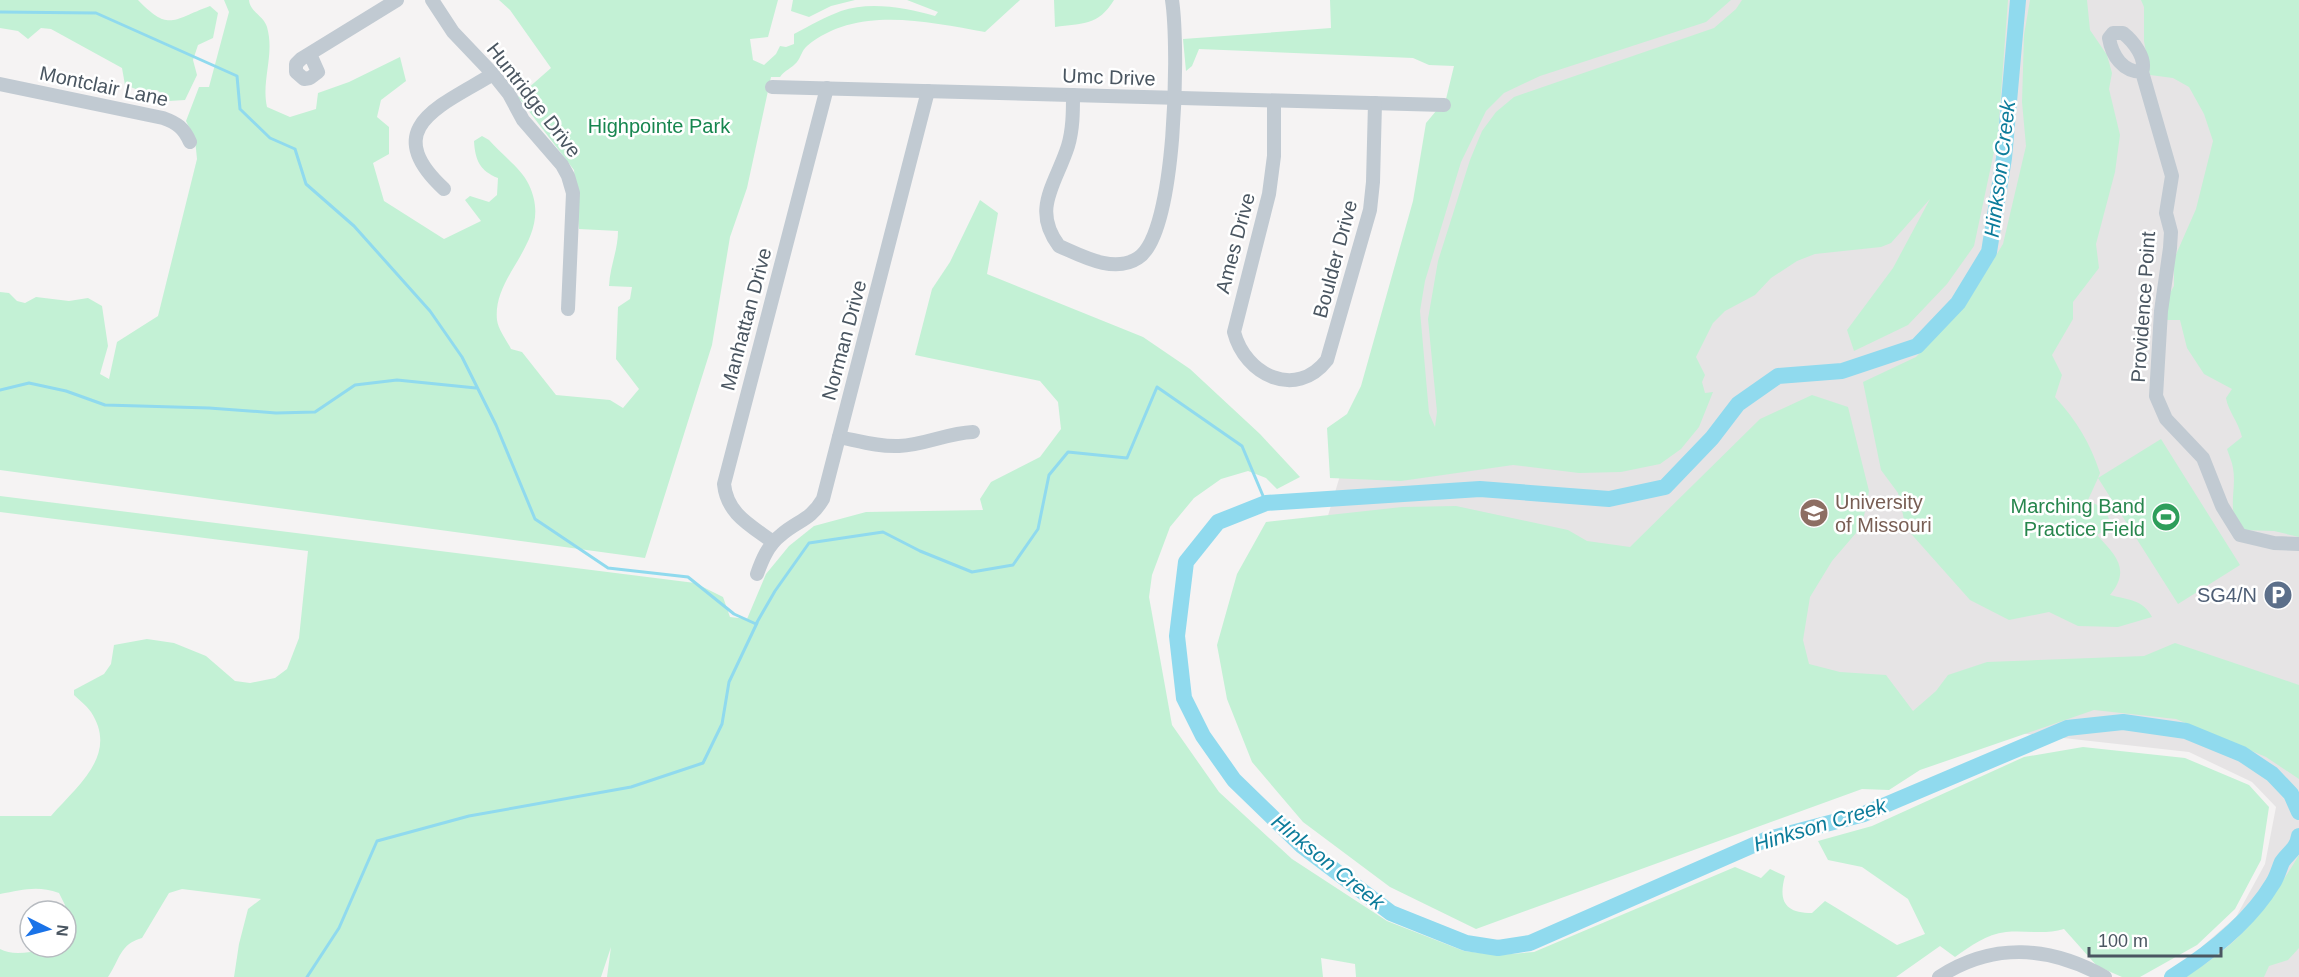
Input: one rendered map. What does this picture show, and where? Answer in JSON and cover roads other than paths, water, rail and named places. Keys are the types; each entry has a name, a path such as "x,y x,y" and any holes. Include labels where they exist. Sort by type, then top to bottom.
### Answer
{"street":[{"path":"310,54 397,0"},
{"name":"Huntridge Drive","path":"432,0 453,32 509,94 523,120 568,176 573,193 568,309"},
{"path":"1073,95 1072,124 1068,146 1047,199 1046,224 1059,246 1110,264 1123,264 1137,259 1146,252 1152,239 1172,159 1176,30 1172,0"},
{"name":"Providence Point","path":"2142,72 2172,176 2166,213 2170,240 2161,311 2156,396 2166,419 2203,458 2222,506 2240,535 2274,543 2299,544"},
{"path":"444,189 418,159 415,140 418,128 430,112 493,74"},
{"name":"Montclair Lane","path":"0,84 163,118 175,122 185,131 190,142"},
{"name":"Umc Drive","path":"772,87 1444,105"},
{"name":"Manhattan Drive","path":"773,542 730,507 724,484 827,88"},
{"name":"Norman Drive","path":"757,574 773,542 816,511 823,499 928,91"},
{"name":"Ames Drive","path":"1273,378 1249,360 1238,346 1234,332 1269,194 1274,156 1274,101"},
{"name":"Boulder Drive","path":"1273,378 1286,381 1304,380 1317,374 1327,360 1370,210 1375,104"},
{"path":"839,437 872,444 900,446 954,433 973,432"},
{"path":"1939,977 1976,959 2012,952 2055,956 2079,963 2104,977"}],"waterway":[{"name":"Hinkson Creek","path":"2018,0 2004,158 1989,252 1958,303 1917,346 1842,371 1778,376 1738,404 1712,438 1665,487 1609,499 1480,489 1266,503 1218,522 1186,562 1177,636 1184,698 1203,736 1234,780 1301,845 1391,913 1466,943 1498,948 1530,943 1765,840 1864,814 2067,728 2123,722 2186,731 2242,754 2272,774 2291,794 2299,812"},
{"path":"0,12 96,13 237,76 240,109 270,138 295,149 306,184 354,226 430,311 462,357 496,425 535,519 608,568 688,577 734,614 756,624 775,591 809,543 883,532 920,551 972,572 1013,565 1038,529 1049,475 1068,452 1127,458 1157,387 1242,446 1266,503"},
{"path":"0,390 29,383 66,391 105,405 209,408 276,413 315,412 355,385 397,380 476,388"},
{"path":"307,977 339,928 377,841 469,816 631,787 703,763 722,724 729,682 757,623"},
{"name":"Hinkson Creek","path":"2172,977 2200,958 2241,924 2273,883 2282,862 2295,847 2299,836"}],"place":[{"name":"University of Missouri","path":"1814,513"},
{"name":"Marching Band Practice Field","path":"2166,517"},
{"name":"SG4/N","path":"2278,595"}],"park label":[{"name":"Highpointe Park","path":"659,126"}]}
